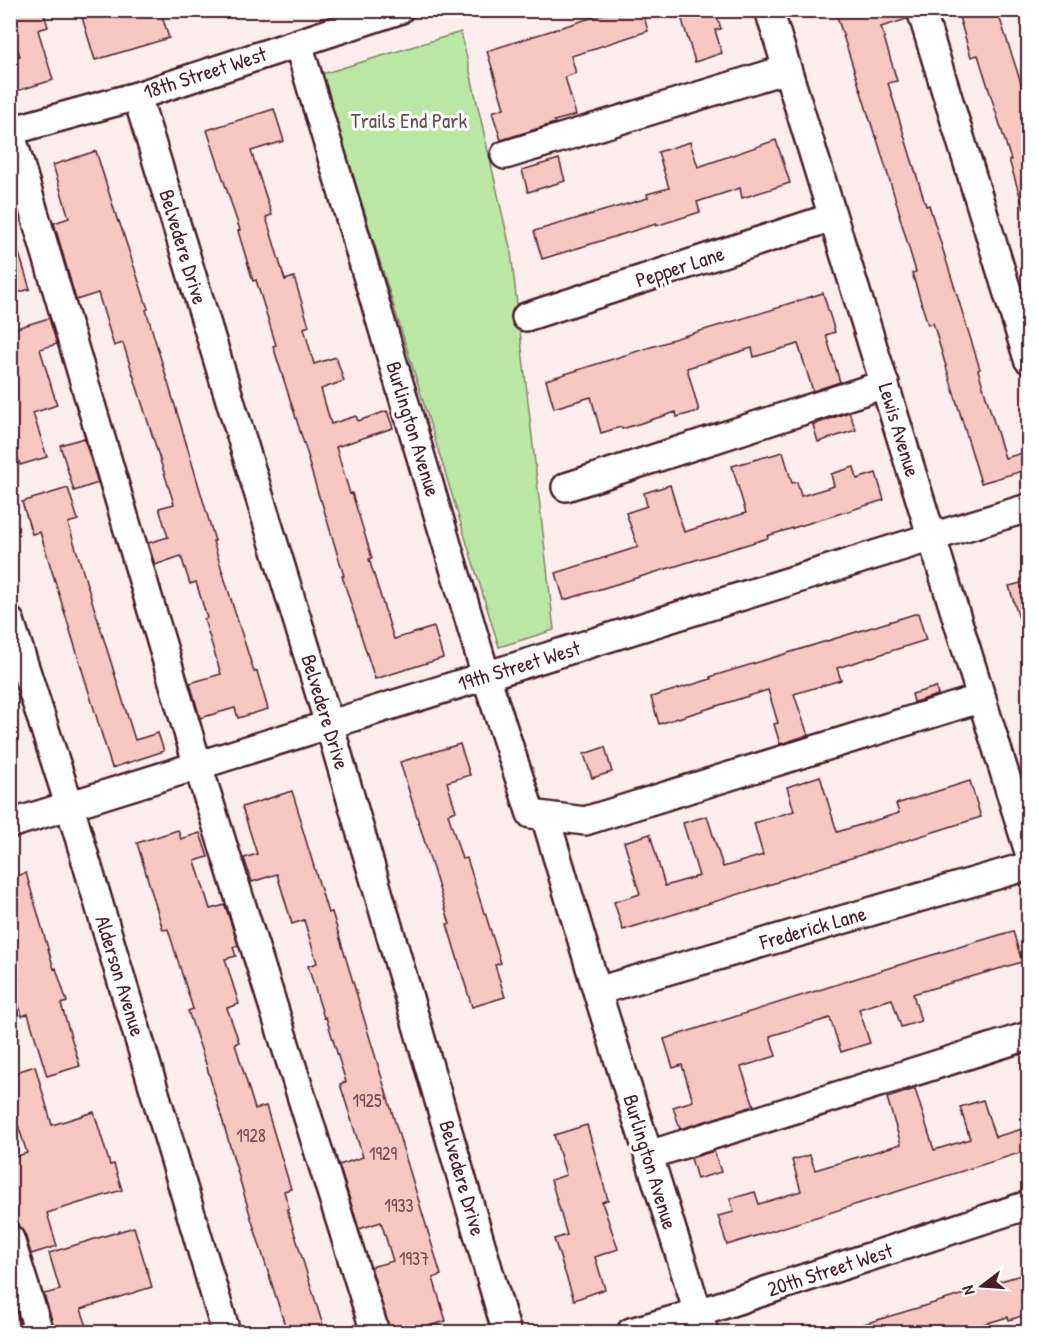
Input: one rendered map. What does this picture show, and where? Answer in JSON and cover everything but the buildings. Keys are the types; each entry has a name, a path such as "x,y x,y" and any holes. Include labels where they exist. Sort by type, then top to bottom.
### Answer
{"street":[{"name":"18th Street West","path":"10,131 137,96 399,10"},
{"name":"Lewis Avenue","path":"769,10 1029,849"},
{"path":"921,10 1029,359"},
{"name":"Burlington Avenue","path":"298,43 486,676 538,815 597,991 701,1323"},
{"path":"505,155 787,69"},
{"name":"Belvedere Drive","path":"137,96 329,724 504,1332"},
{"path":"10,131 198,766 375,1332"},
{"name":"Pepper Lane","path":"526,317 833,218"},
{"path":"566,487 885,384"},
{"name":"19th Street West","path":"10,824 1029,508"},
{"name":"Alderson Avenue","path":"10,621 70,807 226,1332"},
{"path":"538,815 585,821 982,698"},
{"name":"Frederick Lane","path":"597,991 1029,866"},
{"path":"649,1155 1029,1035"},
{"name":"20th Street West","path":"630,1332 701,1323 1029,1205"},
{"path":"10,1239 39,1332"}],"green space":[{"name":"Trails End Park","path":"461,32 511,252 554,630 499,647 322,74"}]}
